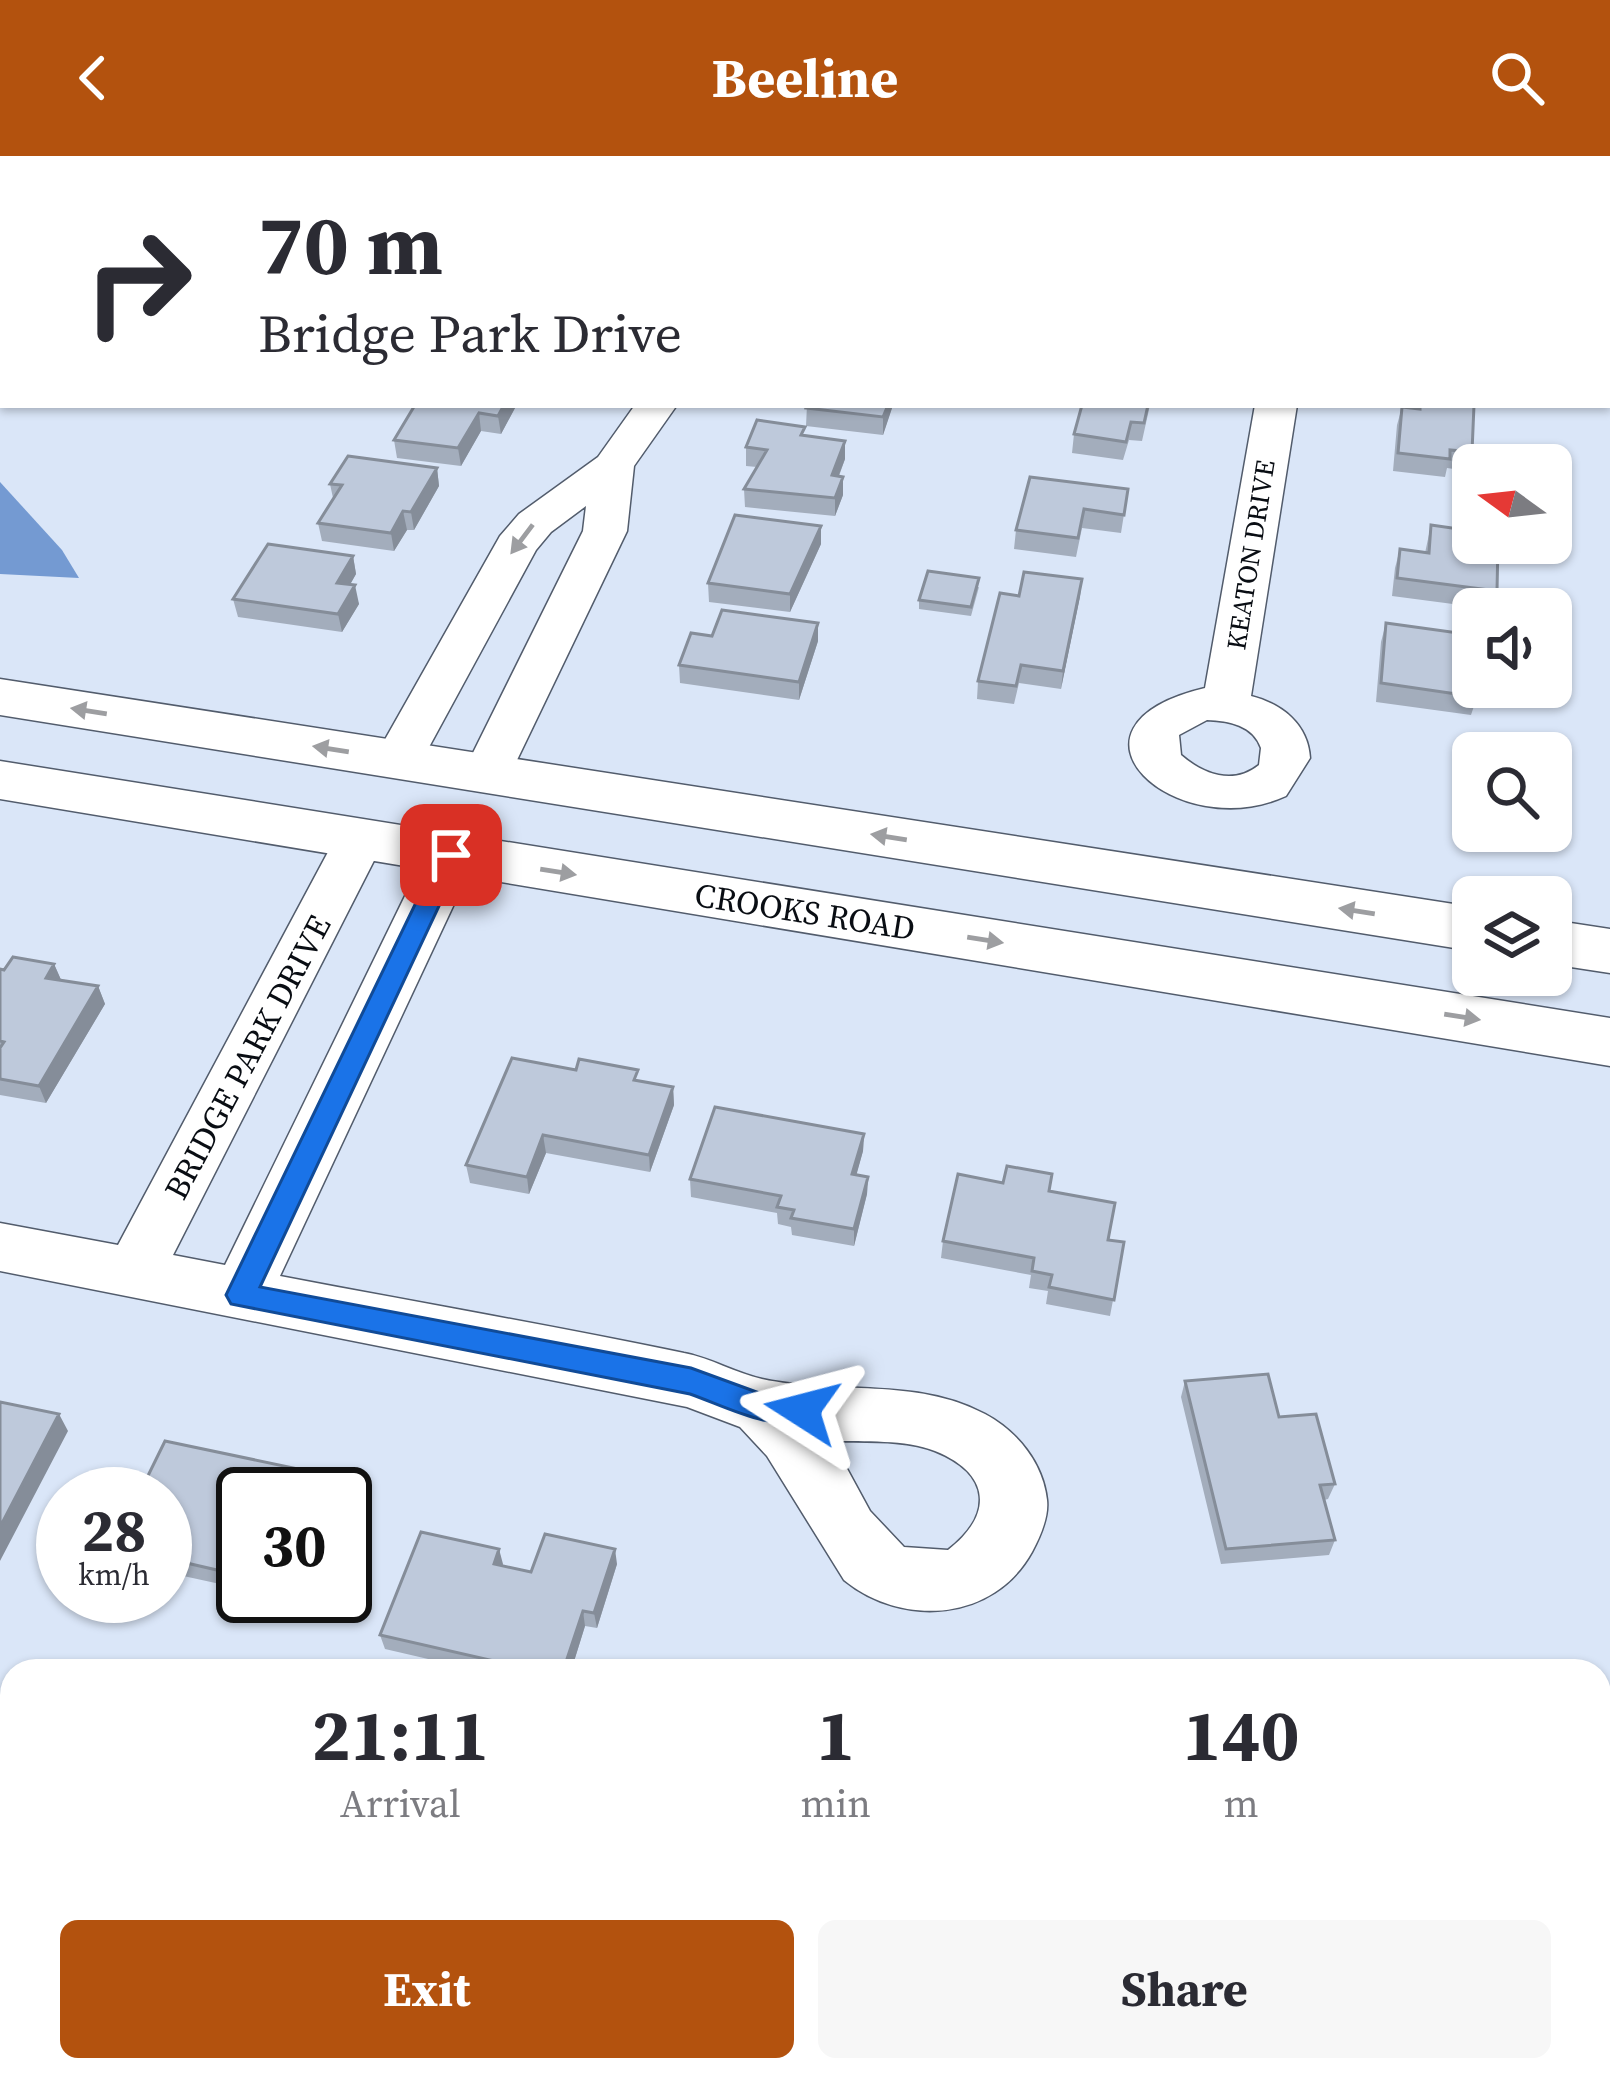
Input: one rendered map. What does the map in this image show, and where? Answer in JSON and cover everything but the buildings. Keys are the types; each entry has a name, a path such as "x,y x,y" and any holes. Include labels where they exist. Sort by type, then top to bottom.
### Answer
{"main road":[{"path":"0,697 1452,926"},
{"name":"CROOKS ROAD","path":"0,780 1610,1042"},
{"path":"1572,945 1610,951"}],"street":[{"path":"399,759 516,546 535,523 613,466 654,408"},
{"name":"KEATON DRIVE","path":"1226,705 1276,408"},
{"path":"488,773 604,531 613,466"},
{"name":"BRIDGE PARK DRIVE","path":"133,1274 360,839"},
{"path":"241,1295 451,855"},
{"path":"0,1247 691,1381 762,1407"}],"water":[{"path":"0,482 62,550 79,578 0,574"}],"route":[{"path":"451,855 241,1295 691,1381 762,1407 802,1410"}]}
